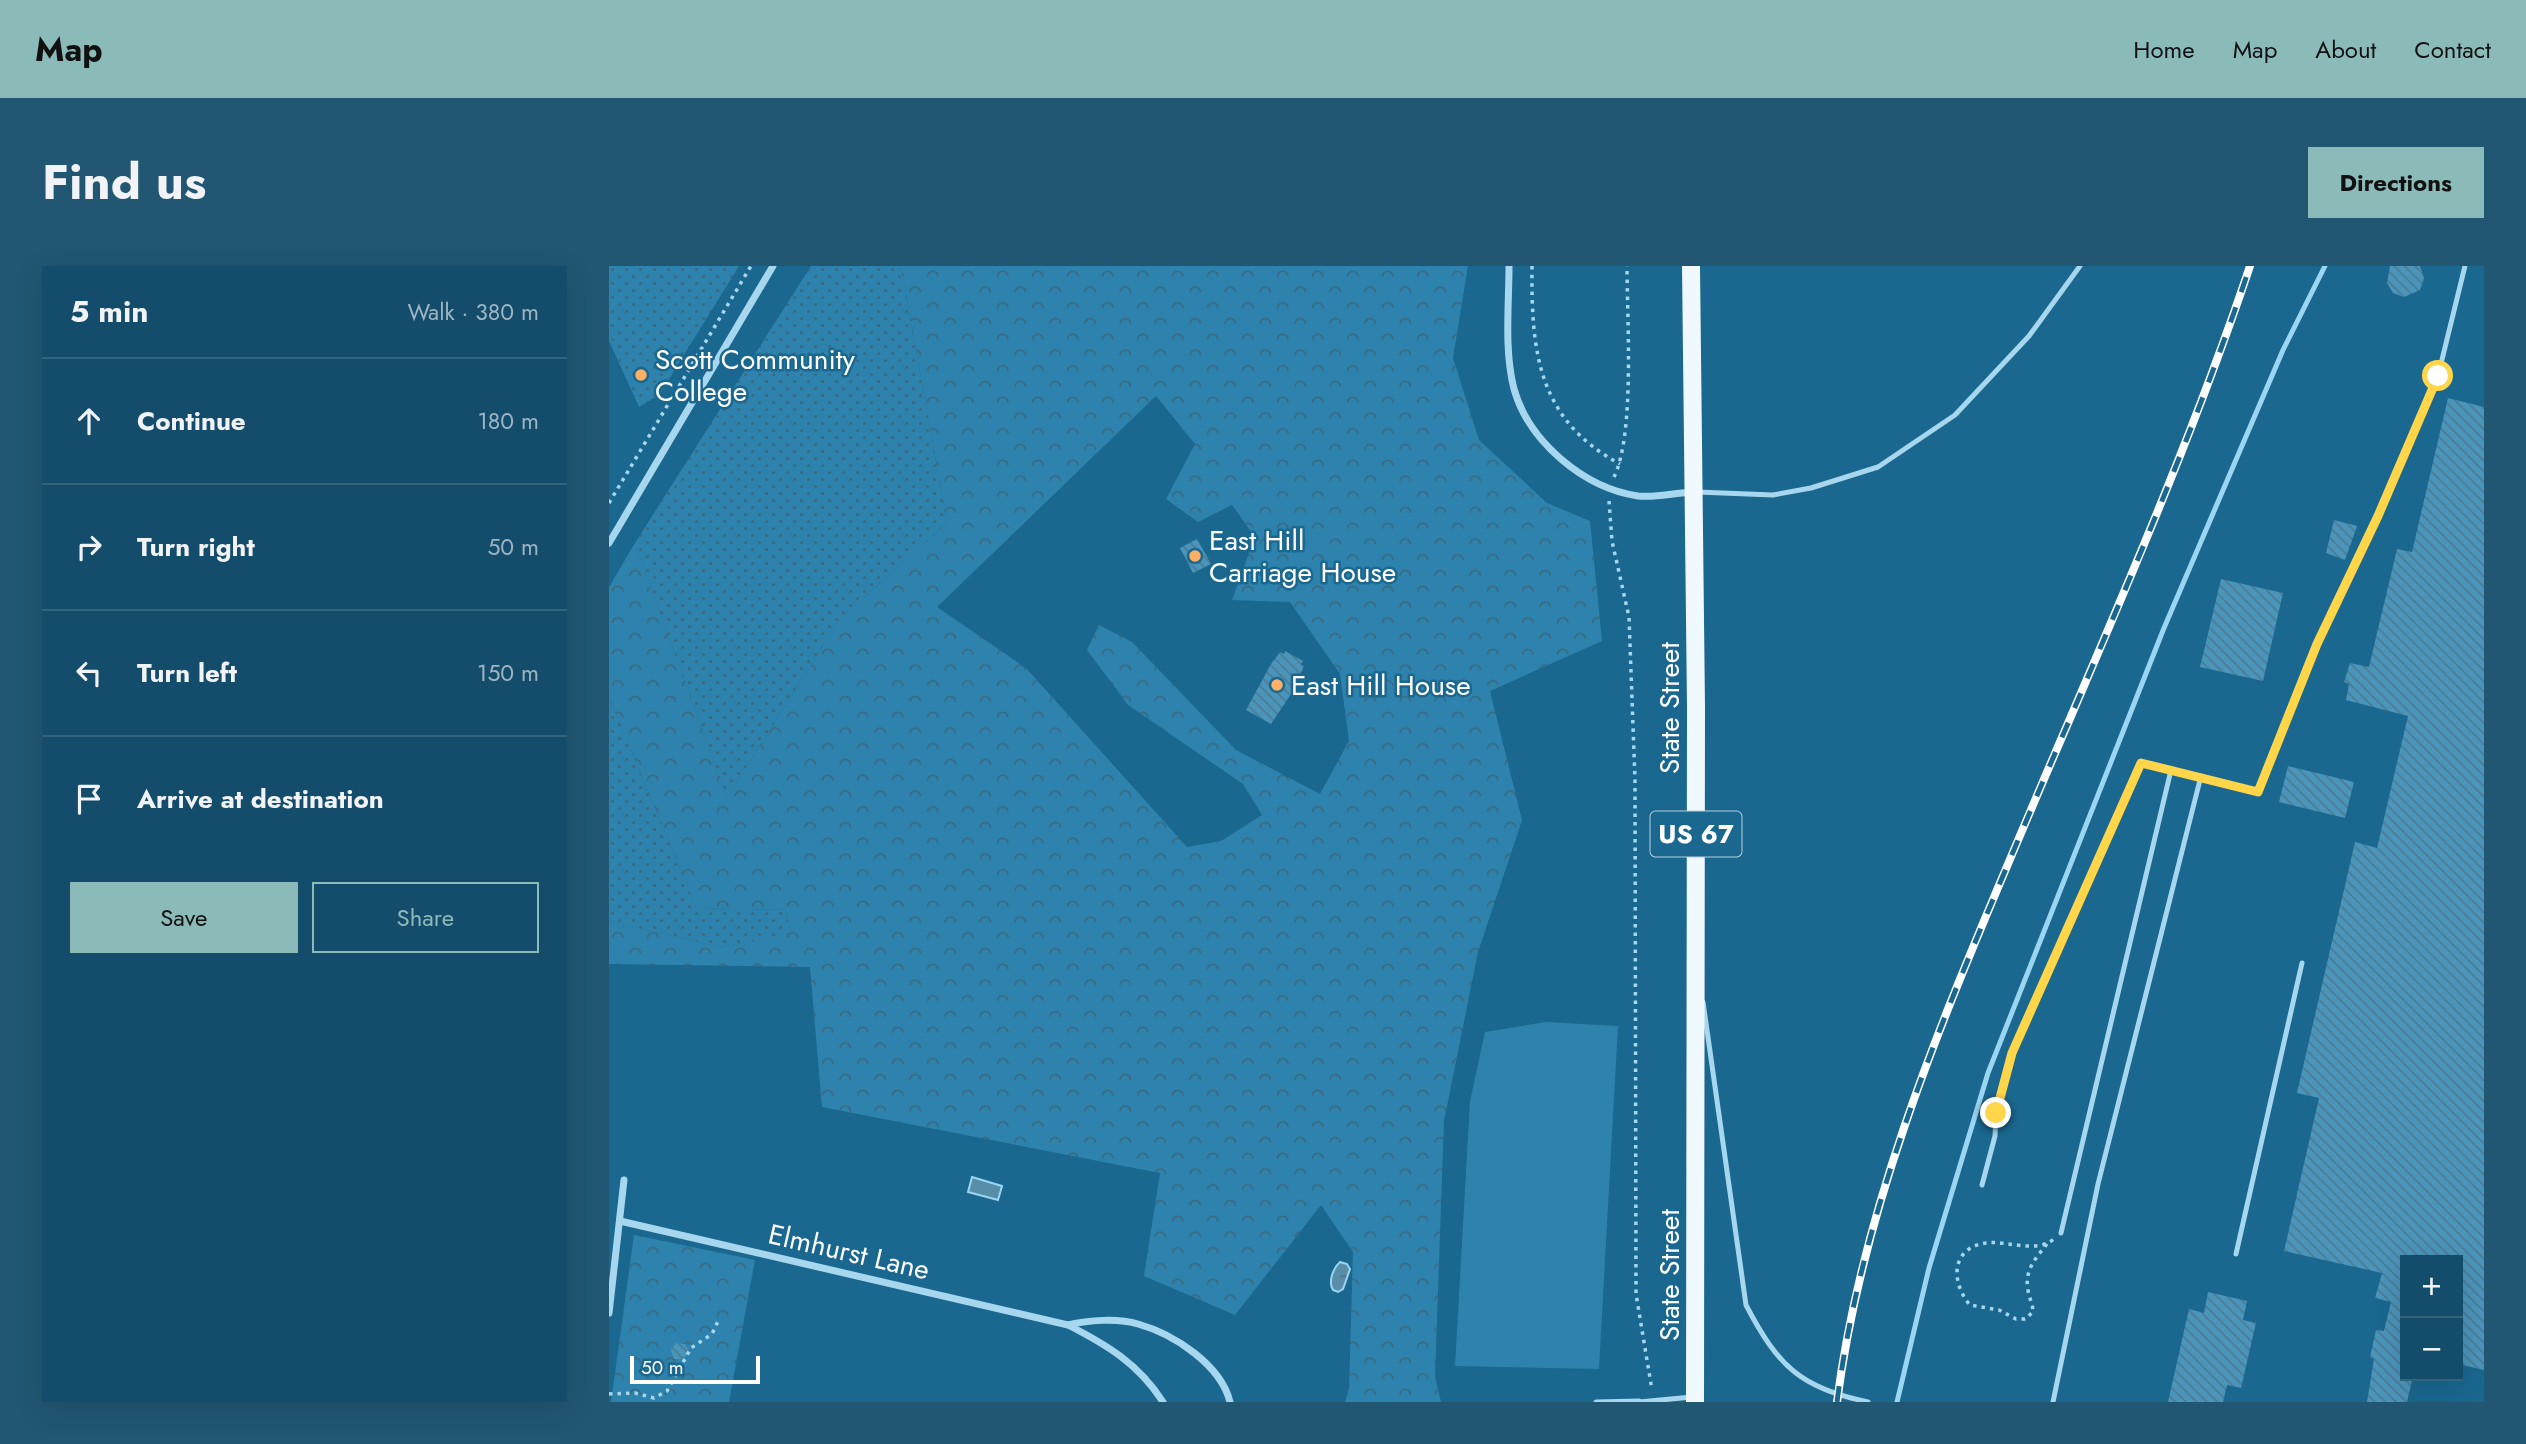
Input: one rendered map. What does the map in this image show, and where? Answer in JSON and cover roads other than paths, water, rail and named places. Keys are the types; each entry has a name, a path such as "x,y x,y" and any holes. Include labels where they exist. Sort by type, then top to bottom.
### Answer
{"main road":[{"name":"State Street","path":"1692,266 1696,950 1695,1399"}],"street":[{"path":"609,543 773,266"},
{"path":"1509,266 1509,347 1514,390 1531,426 1562,460 1597,484 1639,496 1692,492"},
{"path":"609,1313 624,1180"},
{"name":"Elmhurst Lane","path":"620,1221 1068,1325 1113,1348 1147,1380 1163,1402"},
{"name":"Elmhurst Lane","path":"1068,1325 1084,1321 1136,1323 1161,1334 1179,1343 1219,1376 1230,1402"}],"lane":[{"path":"1692,492 1773,495 1811,488 1878,467 1955,415 2029,336 2080,266"},
{"path":"1982,1185 1995,1136 1996,1113 2012,1053 2141,763 2258,792 2317,644 2378,516 2438,376 2465,266"},
{"path":"2061,1233 2171,770"},
{"path":"2053,1402 2098,1184 2201,776"},
{"path":"1696,950 1746,1304 1761,1335 1780,1359 1803,1381 1838,1395 1868,1402"},
{"path":"2236,1254 2301,962"},
{"path":"1596,1402 1695,1399"}],"water":[{"path":"972,1177 1002,1186 998,1200 968,1192"},
{"path":"1340,1262 1347,1264 1350,1269 1343,1289 1338,1292 1333,1290 1331,1279"}],"waterway":[{"path":"1897,1402 1929,1268 1988,1073 2164,628 2283,350 2325,266"}],"railway":[{"path":"1837,1402 1848,1332 1864,1263 1904,1127 1954,994 2135,567 2195,417 2250,266"}],"place":[{"name":"Scott Community College","path":"641,375"},
{"name":"East Hill Carriage House","path":"1195,556"},
{"name":"East Hill House","path":"1277,685"}]}
